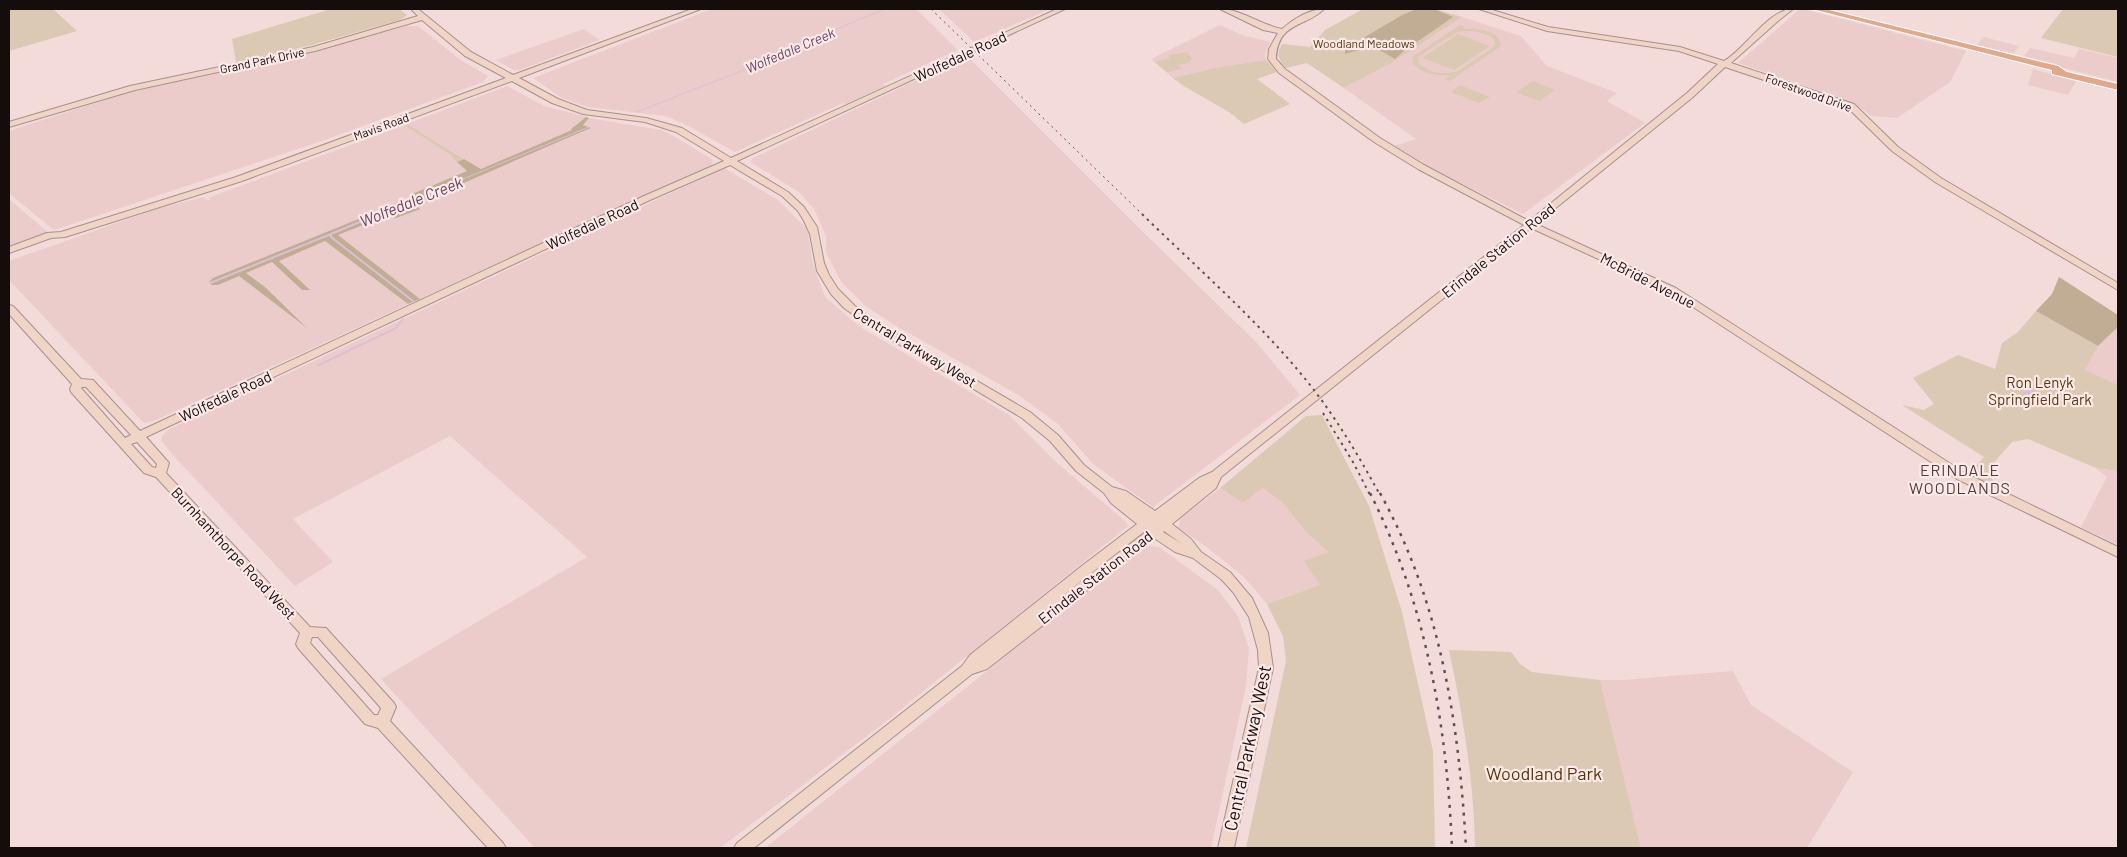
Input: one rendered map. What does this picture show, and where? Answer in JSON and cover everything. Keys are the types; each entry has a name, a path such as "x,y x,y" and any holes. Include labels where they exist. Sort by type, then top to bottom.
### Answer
{"main road":[{"path":"1816,9 1842,14 1971,48 1979,52 2118,87"},
{"path":"1832,9 1842,14"}],"street":[{"name":"Central Parkway West","path":"414,9 468,54 554,101 575,109 646,120 670,126 687,134 785,194 804,212 813,229 823,275 843,302 879,328 1026,415 1054,438 1080,468 1108,490 1115,500 1155,524 1179,549 1196,555 1231,581 1242,594 1258,620 1266,651 1266,668 1226,848"},
{"name":"Mavis Road","path":"9,250 50,235 62,235 239,179 698,9"},
{"name":"Wolfedale Road","path":"124,443 639,202 1062,9"},
{"path":"1223,9 1266,28 1281,31 1321,9"},
{"name":"Forestwood Drive","path":"1482,9 1547,29 1663,45 1726,63 1851,106 1895,149 1930,175 2118,287"},
{"name":"Erindale Station Road","path":"1776,19 1777,14 1783,9"},
{"name":"Erindale Station Road","path":"742,848 967,670 982,665 1155,524 1212,485 1216,475 1642,135 1790,9"},
{"name":"Grand Park Drive","path":"9,126 100,97 319,48 423,16"},
{"name":"McBride Avenue","path":"1281,31 1271,57 1282,71 1377,140 1403,156 1530,224 1673,290 1961,476 2118,552"},
{"name":"Mavis Road","path":"9,258 56,241 62,235"},
{"name":"Burnhamthorpe Road West","path":"9,308 78,383 89,383 163,463 160,474"},
{"name":"Burnhamthorpe Road West","path":"78,383 75,389 148,470 160,474 307,632 320,632 389,708 382,722"},
{"name":"Burnhamthorpe Road West","path":"307,632 303,644 370,720 382,722 498,848"}],"shaded area":[{"path":"712,9 916,9 958,50 883,84 885,86 846,104 843,103 735,152 683,123 665,116 588,107 562,98 533,78"},
{"path":"939,9 1050,9 974,42"},
{"path":"1800,9 1966,51 1950,82 1897,118 1871,116 1864,110 1838,97 1738,63"},
{"path":"1462,17 1521,36 1547,66 1617,93 1607,101 1645,123 1523,214 1429,167 1394,146 1416,139 1344,88 1393,62"},
{"path":"1220,25 1242,35 1270,42 1265,54 1266,60 1219,67 1173,78 1151,59"},
{"path":"407,26 418,26 462,61 488,76 483,82 319,142 54,230 9,193 9,131 138,89 299,55"},
{"path":"584,29 599,40 520,70 514,70 496,60"},
{"path":"1983,37 2019,46 2014,53 2010,53 1977,45"},
{"path":"2030,48 2074,58 2079,49 2118,58 2118,82 2025,58 2024,56"},
{"path":"967,56 1256,342 1300,395 1153,507 1093,464 1058,424 1020,396 898,327 867,307 842,283 826,253 826,236 814,209 799,192 750,162 753,158"},
{"path":"2033,69 2076,81 2068,95 2028,85"},
{"path":"507,86 544,106 587,117 575,125 573,130 549,142 481,169 407,124"},
{"path":"589,118 661,130 713,160 712,165 420,299 338,235 388,215 419,209 414,204 590,129 582,125"},
{"path":"404,125 449,154 467,171 412,194 408,199 273,255 239,276 307,328 265,287 246,273 272,262 302,290 309,290 278,261 325,241 408,304 156,420 145,423 142,421 9,280 9,261 154,210 203,197 209,201 210,197"},
{"path":"724,168 778,200 807,229 814,267 825,297 860,327 1009,415 1056,462 1126,522 1128,526 889,719 720,848 535,848 381,679 587,557 450,436 293,519 333,562 295,586 173,455 161,440 162,436 168,430 180,424"},
{"path":"9,199 11,201 49,233 9,247"},
{"path":"2118,327 2118,385 2085,370 2098,346"},
{"path":"2026,388 2052,399 2048,405 2022,394"},
{"path":"2096,468 2118,471 2118,545 2081,527 2107,477"},
{"path":"1220,488 1243,503 1263,488 1283,503 1304,530 1328,552 1305,562 1321,585 1267,604 1244,577 1179,528 1180,519"},
{"path":"1147,546 1159,547 1218,590 1238,616 1249,649 1246,686 1211,848 765,848 1037,631"},
{"path":"1733,671 1751,705 1853,772 1807,848 1641,848 1600,680 1623,680"}],"green space":[{"path":"9,9 53,9 77,31 9,51"},
{"path":"331,9 399,9 407,15 400,20 308,46 236,62 232,39"},
{"name":"Woodland Meadows","path":"1363,9 1435,9 1462,17 1393,62 1344,88 1307,63 1286,68 1281,62 1279,51 1282,44 1310,47 1325,30"},
{"path":"1417,9 1434,9 1453,17 1395,59 1373,46 1345,54 1345,49 1402,15"},
{"path":"2063,9 2118,9 2118,57 2041,38"},
{"path":"1460,25 1465,27 1463,29 1480,29 1492,33 1499,40 1501,46 1450,81 1445,80 1450,75 1439,75 1419,69 1412,62 1412,57","holes":["1457,32 1480,32 1487,35 1494,39 1495,46 1458,71 1436,73 1426,69 1418,62 1419,56"]},
{"path":"1458,34 1490,46 1454,70 1422,58"},
{"path":"1187,52 1192,59 1188,63 1178,65 1182,69 1167,72 1155,62 1170,58 1168,55"},
{"path":"1266,60 1277,72 1257,79 1290,104 1244,124 1229,112 1173,78 1219,67"},
{"path":"1533,81 1555,90 1539,101 1516,92"},
{"path":"1460,85 1490,97 1479,103 1451,92"},
{"path":"586,117 589,118 583,125 591,128 415,204 420,209 396,218 388,215 338,235 420,299 408,304 325,241 279,261 310,290 302,290 272,262 246,273 265,287 307,328 239,276 218,285 212,285 209,282 213,278 408,199 412,194 467,171 457,162 464,159 481,169 572,130"},
{"path":"407,124 464,159 457,162 449,154 404,125"},
{"path":"2059,277 2118,315 2118,327 2098,346 2036,311 2052,294"},
{"name":"Ron Lenyk Springfield Park","path":"2036,311 2098,346 2085,370 2118,385 2118,471 2096,468 2028,439 2012,442 1992,465 1992,479 2000,489 1968,474 1984,457 1902,405 1924,410 1934,404 1913,378 1958,355 1995,369 2002,343 2018,332"},
{"path":"1322,415 1369,506 1402,612 1433,751 1435,848 1246,848 1286,661 1283,636 1267,604 1320,585 1304,561 1328,552 1304,530 1283,503 1263,488 1243,503 1220,488 1306,416"},
{"name":"Woodland Park","path":"1449,650 1511,652 1520,664 1532,672 1600,680 1641,848 1475,848 1467,749"}],"waterway":[{"name":"Wolfedale Creek","path":"637,112 774,58 807,41 885,9"},
{"name":"Wolfedale Creek","path":"376,215 589,127"},
{"name":"Wolfedale Creek","path":"331,234 379,214"},
{"path":"210,283 331,234"},
{"name":"Wolfedale Creek","path":"331,234 331,237 413,301"},
{"name":"Wolfedale Creek","path":"319,365 396,328 403,319"}],"railway":[{"path":"931,9 1143,215"},
{"path":"1142,214 1233,301 1298,370 1334,418 1380,495"},
{"path":"1323,413 1353,462 1370,495"},
{"path":"1370,493 1406,578 1430,666 1445,756 1452,848"},
{"path":"1380,493 1401,535 1418,578 1432,621 1443,665 1458,755 1466,848"}],"district":[{"name":"ERINDALE WOODLANDS","path":"1960,478"}]}
